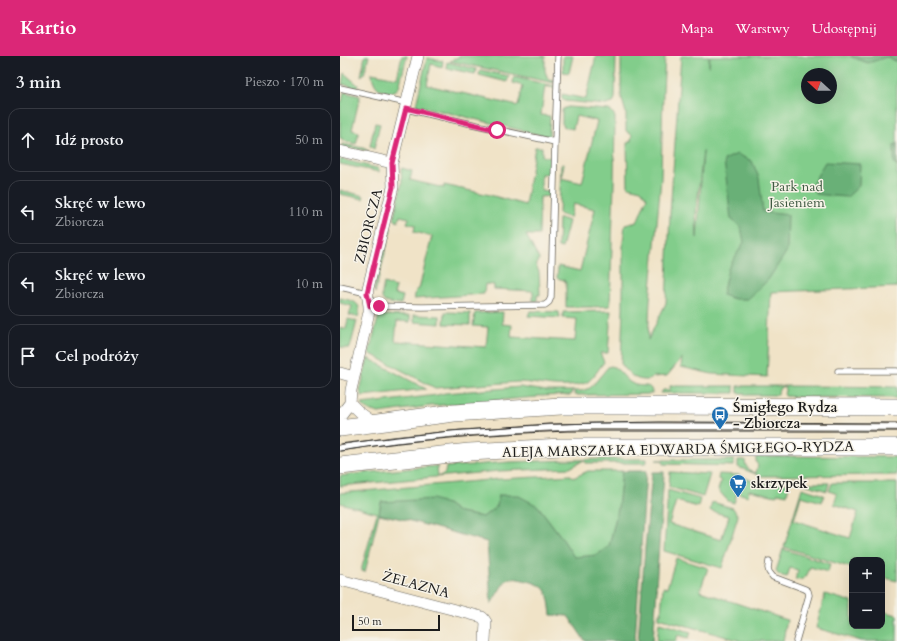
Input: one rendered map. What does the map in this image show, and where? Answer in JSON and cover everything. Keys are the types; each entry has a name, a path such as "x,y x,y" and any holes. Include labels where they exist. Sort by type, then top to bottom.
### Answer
{"main road":[{"path":"340,428 423,417 561,406 897,407"},
{"name":"ALEJA MARSZAŁKA EDWARDA ŚMIGŁEGO-RYDZA","path":"340,466 449,454 561,447 897,447"}],"street":[{"name":"ZBIORCZA","path":"350,404 354,377 370,306 367,293 393,187 392,163 418,56"},
{"path":"340,151 392,163"},
{"path":"340,373 354,377"},
{"path":"340,416 350,404 374,423"},
{"name":"ŻELAZNA","path":"340,580 478,616 486,622 485,641"}],"lane":[{"path":"370,306 422,307 548,304 551,297 558,56"},
{"path":"340,88 463,122 555,142"},
{"path":"340,287 367,293"},
{"path":"838,371 897,371"},
{"path":"340,448 393,440 461,433 603,426 897,427"},
{"path":"769,561 769,572 773,577 808,591 809,595 796,641"}],"green space":[{"path":"365,56 369,56 364,74 361,76"},
{"path":"402,56 407,56 399,87 392,92 383,91 378,88 375,85 372,73 397,78"},
{"path":"460,56 545,56 545,71 548,79 554,80 554,83 450,61"},
{"path":"563,56 573,56 569,73 563,72"},
{"path":"596,56 616,56 615,98 613,103 606,105 565,101 562,99 562,94 586,99"},
{"name":"Park nad Jasieniem","path":"621,56 665,56 661,179 650,300 648,340 666,303 670,214 681,56 709,56 709,67 710,56 897,56 897,287 771,292 767,377 712,374 681,367 682,358 667,376 653,377 646,380 637,379 621,364 623,242 625,225 637,222 647,198 641,190 628,187 627,143 631,141 632,135 626,131 626,113 621,96","holes":["703,152 697,238 696,214"]},
{"path":"851,56 897,56 897,62 887,57 868,63"},
{"path":"427,58 443,61 442,67 431,64 427,85 518,106 523,86 513,83 514,77 554,86 554,88 545,86 541,115 550,116 549,137 416,105"},
{"path":"447,62 476,69 475,74 446,68"},
{"path":"480,70 509,76 507,82 479,75"},
{"path":"344,73 358,85 357,88 342,84"},
{"path":"344,92 360,96 352,130 359,132 356,144 340,138 340,102 342,102"},
{"path":"568,107 609,110 615,117 610,306 566,307 566,283 564,280 557,278 558,266 580,271 595,209 573,204 570,218 559,214 561,166 564,164 561,178 582,183 597,121 576,116 573,129 564,127 562,123 562,110"},
{"path":"375,123 380,124 374,149 370,146"},
{"path":"342,144 363,148 369,151 342,147"},
{"path":"897,144 897,167 894,162 894,145"},
{"path":"535,147 542,147 542,156 552,158 551,174 541,174 541,190 550,191 550,196 540,197 539,235 526,235 539,259 536,265 539,272 540,295 537,295 537,301 533,301 533,291 494,289 494,285 485,284 484,294 414,299 416,290 419,289 432,236 414,232 415,225 407,223 409,218 400,216 398,222 394,218 402,182 401,169 412,171 410,180 444,188 444,185 490,195 525,205"},
{"path":"737,154 752,161 759,178 763,212 788,215 787,251 768,280 748,299 735,299 722,295 728,269 744,242 741,227 731,219 724,160"},
{"path":"340,159 377,168 379,169 379,172 340,164"},
{"path":"825,162 860,164 859,186 847,197 815,194 813,183"},
{"path":"340,190 364,196 363,199 340,194"},
{"path":"559,218 569,221 562,248 558,247"},
{"path":"389,226 391,229 375,293 374,289"},
{"path":"384,283 396,287 394,294 403,296 401,304 384,301 382,295"},
{"path":"340,298 352,301 358,305 358,317 349,315 352,306 340,303"},
{"path":"530,311 559,312 560,318 528,316"},
{"path":"611,311 608,353 600,353 604,362 589,381 580,384 556,386 518,382 435,388 369,353 379,315 410,316 410,322 397,321 395,341 486,347 488,327 473,326 475,313 503,312 502,324 512,325 511,337 575,341 577,319 563,318 563,312"},
{"path":"445,312 470,313 470,325 444,324"},
{"path":"414,315 440,316 440,324 414,322"},
{"path":"348,319 357,321 350,348 345,348 340,347 340,328 346,329"},
{"path":"368,358 426,389 362,396 360,391"},
{"path":"611,366 617,369 633,384 650,388 652,390 652,394 575,395 572,391 581,391 590,388 608,367"},
{"path":"670,386 734,386 734,393 661,393 663,390 670,390"},
{"path":"738,386 785,386 778,391 778,395 745,395 745,393 738,393"},
{"path":"785,386 897,387 897,398 785,396"},
{"path":"520,387 547,391 572,391 571,395 537,396 430,406 379,413 368,410 361,404 445,393"},
{"path":"756,457 897,457 897,475 761,476 738,467 738,460 745,460 748,468 756,473 758,465 756,463"},
{"path":"604,459 647,459 647,462 645,463 586,463 584,460 570,468 499,471 439,477 445,473 446,467 509,462"},
{"path":"663,460 734,460 734,466 663,464"},
{"path":"437,466 438,477 340,486 340,476"},
{"path":"588,471 622,471 618,509 609,546 597,555 574,558 562,538 538,506 497,506 483,517 459,513 447,504 381,502 365,572 361,571 377,513 340,503 340,493 500,479 571,475 573,478"},
{"path":"622,471 646,471 635,641 585,641 568,616 551,615 549,600 545,590 537,584 531,582 515,578 507,580 491,604 487,542 407,520 379,514 381,502 433,499 447,504 459,513 483,517 497,506 499,495 517,495 538,506 574,557 597,555 609,546 618,509"},
{"path":"652,472 664,472 653,641 638,641 645,548"},
{"path":"670,472 710,474 703,497 669,487"},
{"path":"719,474 739,475 757,483 789,484 787,495 778,493 776,496 749,490 748,496 737,493 734,503 728,501 718,490 721,481 718,479"},
{"path":"801,483 829,483 827,491"},
{"path":"832,483 897,483 897,581 885,578 885,557 849,557 849,567 784,547 802,488 824,495 822,502 801,496 794,520 850,538 858,512 834,504 837,494 829,491"},
{"path":"668,490 700,499 698,507 676,501 669,524 721,540 729,516 710,511 712,502 733,508 738,516 722,568 664,551"},
{"path":"783,549 830,564 828,572 810,567 806,577 795,580 798,570 790,568 787,577 779,575 776,571"},
{"path":"676,558 708,568 700,591 787,620 783,641 741,641 659,618 659,613 661,614 663,587 667,588"},
{"path":"825,594 849,601 849,629 885,629 885,612 897,615 897,641 862,641 816,628"},
{"path":"659,623 691,632 689,638 678,635 676,641 657,641"}],"tram line":[{"path":"340,444 450,431 549,424 659,422 897,423"},
{"path":"340,451 397,443 568,431 897,431"}],"place":[{"name":"Śmigłego Rydza - Zbiorcza","path":"720,430"},
{"name":"skrzypek","path":"738,498"}],"route":[{"path":"379,306 370,306 367,293 393,187 392,163 406,108 497,130"}]}
